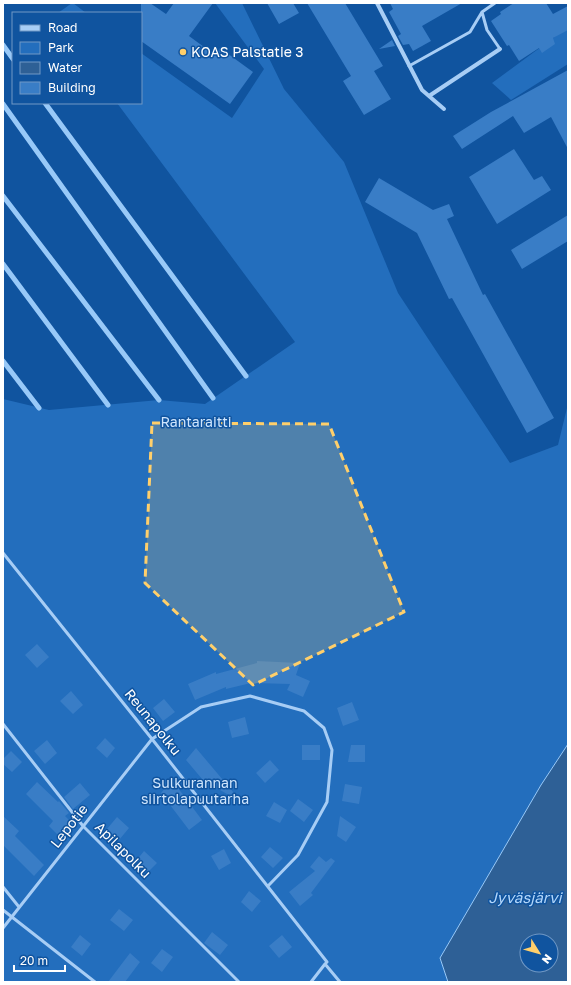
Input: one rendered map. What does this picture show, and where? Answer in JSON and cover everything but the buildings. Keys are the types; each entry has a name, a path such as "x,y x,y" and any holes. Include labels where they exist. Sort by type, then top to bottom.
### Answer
{"street":[{"path":"377,3 422,90 444,109"},
{"path":"429,96 500,49"}],"lane":[{"path":"409,66 470,32 482,12 495,3"},
{"path":"482,12 487,30 500,49"},
{"name":"Reunapolku","path":"3,553 268,886 327,962 325,964 340,982"},
{"name":"Lepotie","path":"3,928 152,739 201,707 250,696 304,712 324,728 332,750 327,802 298,856 268,886"},
{"name":"Apilapolku","path":"3,724 83,826 239,982"},
{"path":"3,887 19,907"},
{"path":"3,910 95,982"},
{"path":"311,982 325,964"}],"highlighted area":[{"path":"152,423 329,424 404,612 253,685 145,583"}],"green space":[{"path":"73,3 85,12 59,12"},
{"path":"215,3 242,3 284,89 344,162 398,293 510,463 558,445 567,408 568,982 3,982 3,399 49,410 159,400 205,404 295,342 118,104 142,104 142,54 232,118 264,69"},
{"path":"568,27 568,64 511,100 492,83"}],"water":[{"name":"Jyväsjärvi","path":"568,744 568,982 448,982 440,958 541,785"}],"waterway":[{"path":"3,45 12,58"},
{"path":"3,104 213,398"},
{"path":"46,104 246,376"},
{"path":"3,196 159,400"},
{"path":"3,264 108,405"},
{"path":"3,361 39,408"}],"place":[{"name":"KOAS Palstatie 3","path":"183,52"}],"park label":[{"name":"Rantaraitti","path":"196,422"},
{"name":"Sulkurannan siirtolapuutarha","path":"195,792"}]}
